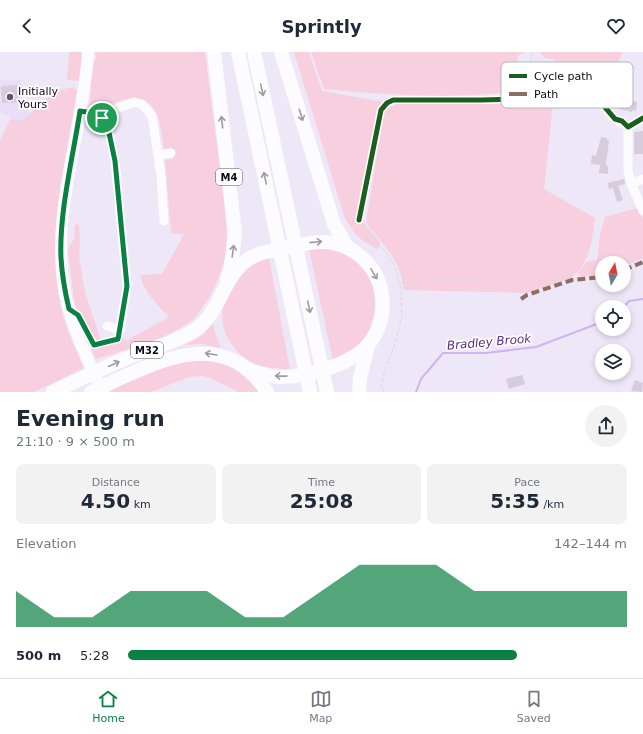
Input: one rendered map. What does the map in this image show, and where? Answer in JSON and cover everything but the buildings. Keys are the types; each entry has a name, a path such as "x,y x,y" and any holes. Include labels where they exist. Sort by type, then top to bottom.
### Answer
{"highway":[{"path":"238,52 274,216 310,392"},
{"path":"254,52 327,392"},
{"path":"280,52 334,224 347,247"},
{"name":"M4","path":"214,56 235,233 231,266 224,289"},
{"name":"M32","path":"54,392 122,360 190,333 196,329 208,315 240,266 257,255 321,242 338,244 347,247 368,264 381,287 383,302 381,319 376,333 368,345 356,356 336,367 291,376 263,374 246,369 222,356 207,353 191,353 174,356 91,392"},
{"path":"359,392 360,378 368,345"},
{"path":"246,369 259,380 267,392"}],"main road":[{"path":"88,52 64,219 61,256 64,286 69,309 83,348 102,392"}],"street":[{"path":"102,118 108,112 130,103 138,102 142,104 154,121 164,221"},
{"path":"606,108 615,119 628,127"},
{"path":"80,111 93,113 102,118 108,128 115,161 127,286 120,330 107,326"},
{"path":"628,127 643,118"},
{"path":"628,127 628,171 631,183 643,211"},
{"path":"158,154 171,153"},
{"path":"631,183 643,179"}],"path":[{"path":"531,62 532,52"},
{"path":"400,284 448,280 520,282 572,277 572,280"},
{"path":"88,334 94,345 118,339 120,330"},
{"path":"381,386 384,392"}],"shaded area":[{"path":"69,52 83,52 80,81 67,80"},
{"path":"94,52 205,52 227,240 223,265 216,284 200,312 193,319 177,330 155,340 96,359 90,346 90,332 78,313 74,300 68,249 75,237 74,226 79,223 79,255 85,292 101,341 117,337 127,340 169,317 148,293 140,275 162,274 184,234 171,233 165,160 173,159 172,148 164,149 157,115 153,107 147,102 138,99 127,99 102,108 90,107 91,74 97,56"},
{"path":"294,52 309,52 322,91 384,102 360,218 380,242 378,249 362,240 350,227 344,216"},
{"path":"311,52 525,52 517,56 518,62 501,62 501,93 441,96 324,89"},
{"path":"539,52 623,52 618,62 555,62 555,60 545,58"},
{"path":"21,79 23,98 29,114 22,121 16,121 0,112 0,80"},
{"path":"73,87 77,91 59,199 55,254 57,281 63,316 84,368 34,392 0,392 0,141 10,119 22,121 56,91"},
{"path":"501,103 501,108 552,108 544,189 595,218 593,235 586,259 577,273 570,279 526,293 403,290 400,271 396,262 366,223 384,112 388,108 397,104"},
{"path":"638,208 643,219 643,258 631,263 631,256 597,256 600,235 605,217"},
{"path":"318,248 341,253 353,259 363,268 370,279 374,291 375,304 373,316 363,339 354,349 333,361 309,249"},
{"path":"269,258 290,369 265,367 253,363 245,358 238,352 227,336 222,317 223,308 231,291 242,274 256,263"},
{"path":"595,260 595,275 581,277 577,274 586,262"},
{"path":"213,323 221,348 202,344 185,345 203,335"},
{"path":"196,358 217,362 238,371 259,392 239,392 203,376 189,377 151,392 111,392 111,389 173,364"}],"waterway":[{"name":"Bradley Brook","path":"631,301 643,299"},
{"name":"Bradley Brook","path":"416,392 421,379 443,353 486,353 536,347 595,325"}],"marked path":[{"path":"631,267 643,262"},
{"path":"521,299 527,295 572,280 595,278"}],"cycle path":[{"path":"359,220 381,110 387,103 393,100 501,100"},
{"path":"606,108 615,119 622,121 628,127 643,118"},
{"path":"80,111 93,113 102,118 108,128 115,161 127,286 120,330"}],"place":[{"name":"Initially Yours","path":"10,97"}],"route":[{"path":"80,111 93,113 102,118 108,128 115,161 127,286 118,339 94,345 78,315 69,309 64,286 61,256 64,219 80,111"}]}
